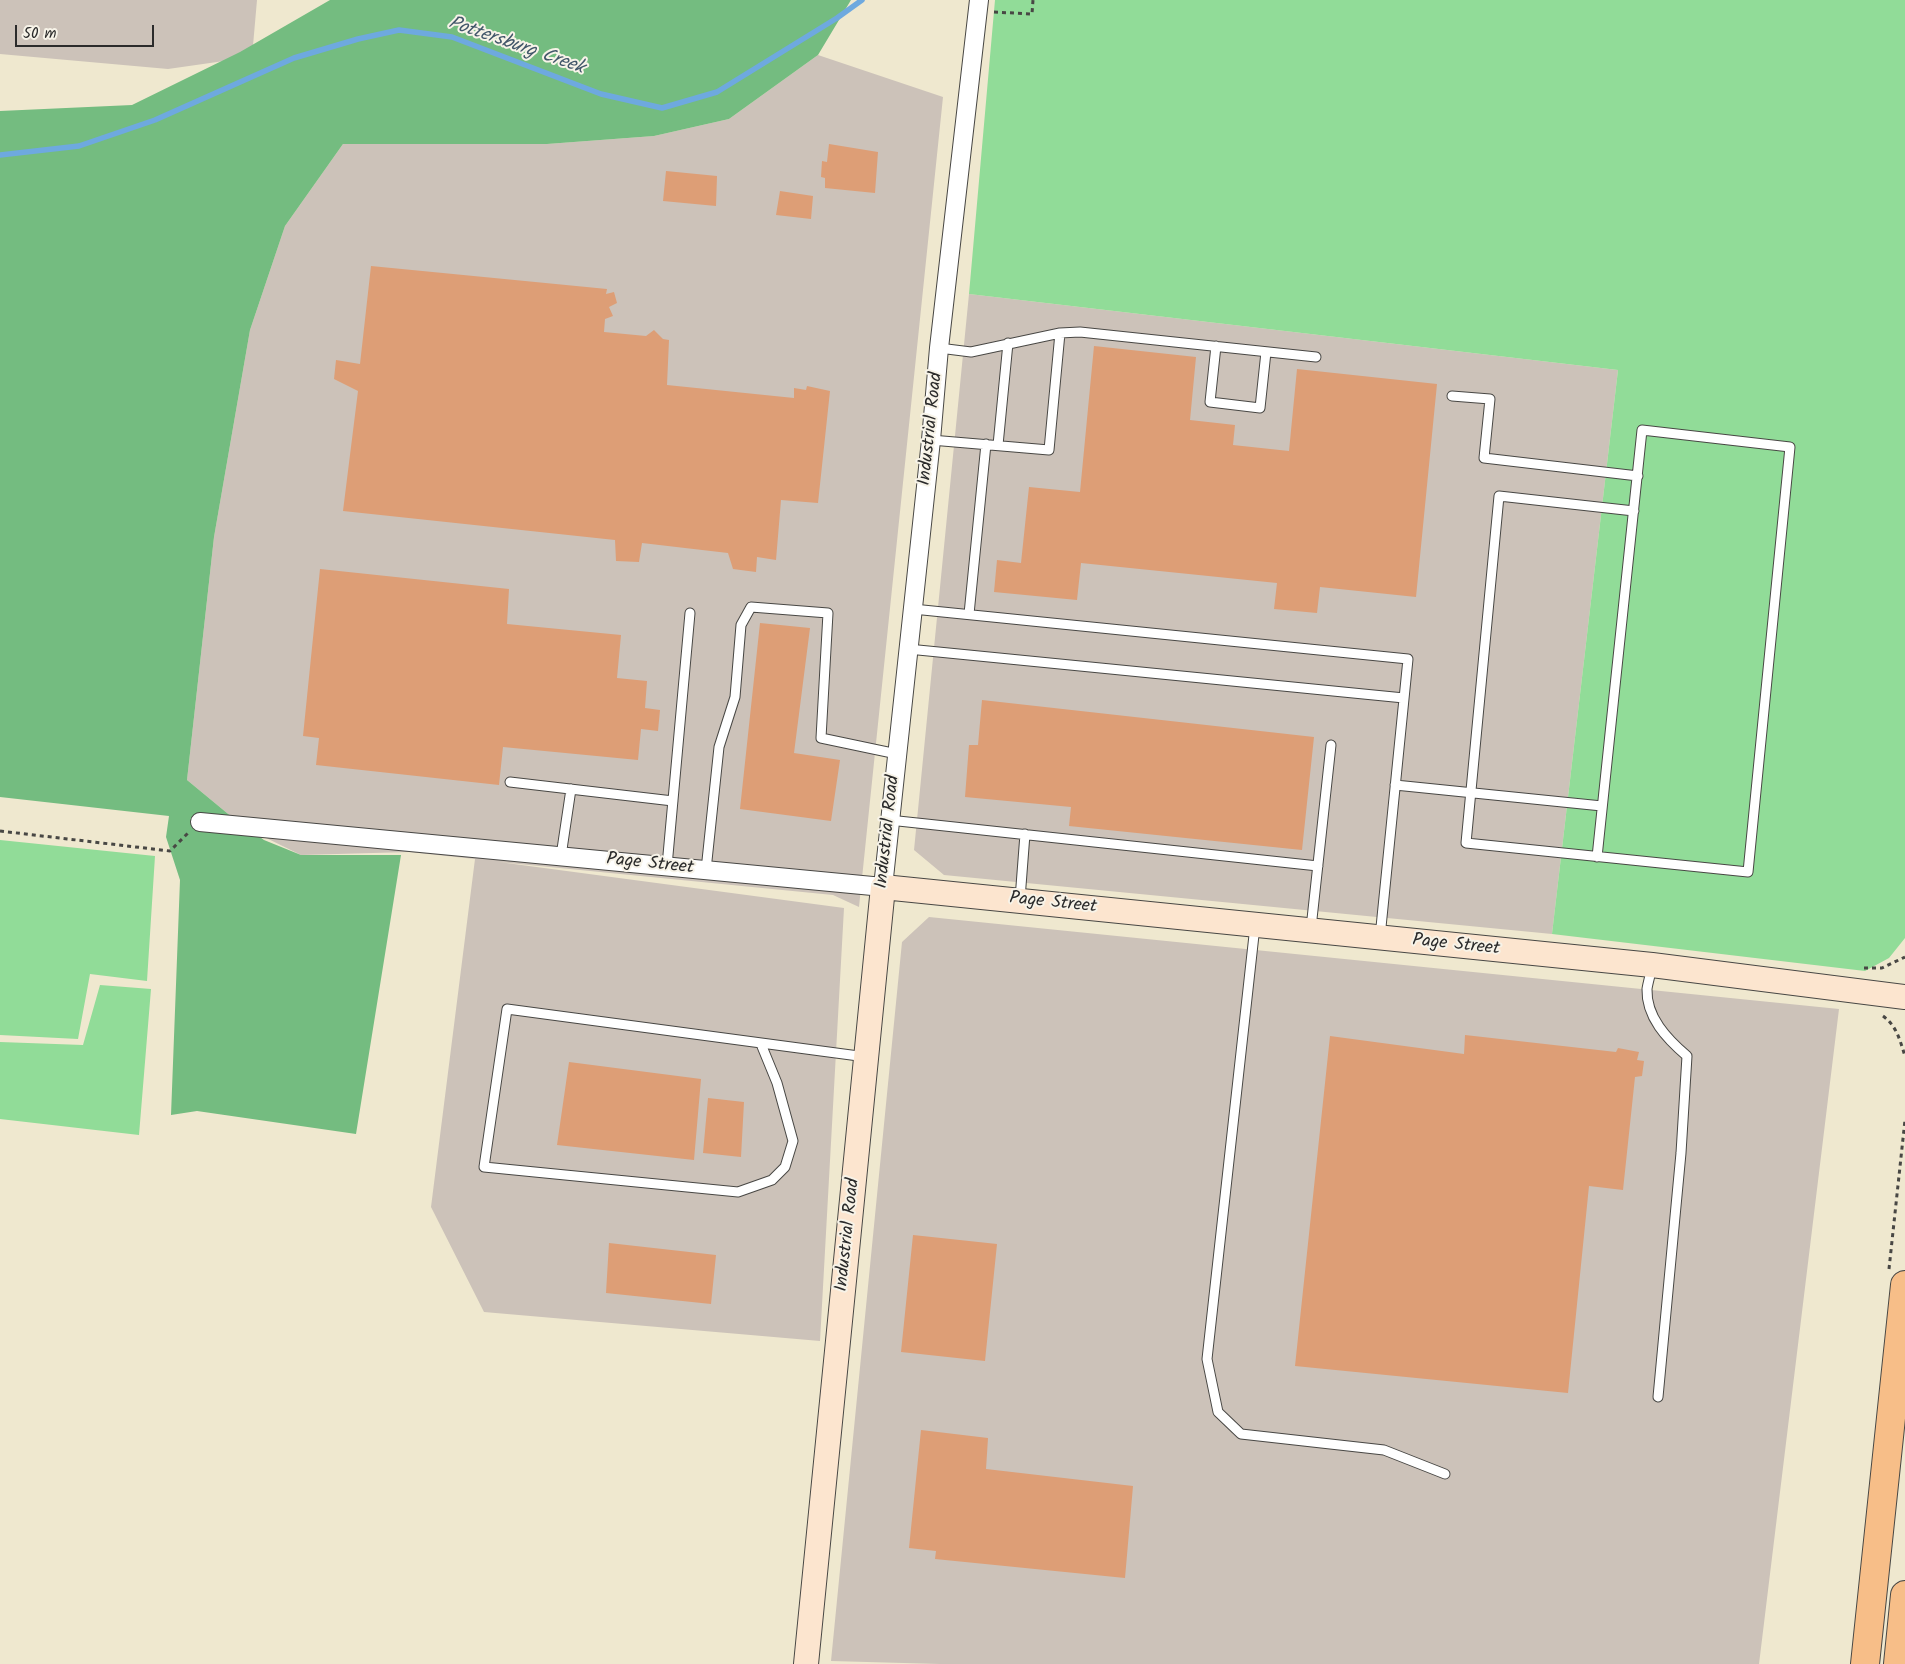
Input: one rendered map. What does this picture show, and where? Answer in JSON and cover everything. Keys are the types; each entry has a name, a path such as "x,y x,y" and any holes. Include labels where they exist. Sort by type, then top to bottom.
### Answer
{"highway":[{"path":"1866,1657 1905,1285"},
{"path":"1898,1660 1905,1595"}],"street":[{"name":"Industrial Road","path":"806,1664 889,820 931,440 939,348 979,5"},
{"name":"Page Street","path":"200,822 883,887 1255,925 1652,966 1905,997"}],"lane":[{"path":"939,348 970,352 1060,333 1080,332 1316,357"},
{"path":"931,440 1049,450 1060,333"},
{"path":"998,445 1008,343"},
{"path":"1216,346 1210,402 1260,408 1266,352"},
{"path":"1452,396 1490,399 1484,458 1638,476"},
{"path":"1597,857 1638,476 1642,430 1790,447 1748,872 1597,857 1466,843 1499,496 1634,512"},
{"path":"969,614 986,444"},
{"path":"706,870 719,748 735,697 741,625 751,607 828,613 821,738 897,754"},
{"path":"913,609 1408,659 1380,938"},
{"path":"667,866 690,613"},
{"path":"908,649 1404,698"},
{"path":"1311,931 1331,745"},
{"path":"510,782 673,801"},
{"path":"1395,785 1602,806"},
{"path":"561,856 571,789"},
{"path":"889,820 1318,866"},
{"path":"1020,901 1025,834"},
{"path":"1255,925 1207,1359 1218,1412 1241,1434 1384,1450 1445,1474"},
{"path":"1652,966 1648,989 1649,1007 1660,1027 1674,1045 1686,1056 1681,1153 1658,1397"},
{"path":"761,1044 777,1083 792,1141 785,1167 772,1180 738,1192 484,1167 506,1009 866,1058"}],"path":[{"path":"979,5 1032,14 1033,0"},
{"path":"0,832 170,851 200,822"},
{"path":"1864,968 1882,968 1905,956"},
{"path":"1877,1012 1890,1021 1899,1036 1905,1056"}],"shaded area":[{"path":"0,0 257,0 252,57 168,69 0,54"},
{"path":"818,55 943,97 859,907 833,895 499,862 844,908 820,1341 484,1312 431,1207 475,859 409,852 301,855 252,831 233,818 187,780 214,537 250,330 285,226 343,144 547,144 654,136 729,119"},
{"path":"969,294 1618,370 1552,934 944,875 914,850"},
{"path":"929,917 1839,1009 1759,1664 940,1664 831,1661 902,942"}],"green space":[{"path":"330,0 851,0 818,55 729,119 654,136 547,144 343,144 285,226 250,330 214,537 187,780 233,818 264,840 301,855 401,855 356,1134 197,1111 171,1115 180,880 166,837 169,816 0,797 0,111 132,105 240,52"},
{"path":"995,0 1905,0 1905,938 1889,958 1865,971 1552,934 1618,370 969,294"},
{"path":"0,840 155,856 147,981 90,974 78,1039 0,1035"},
{"path":"100,985 151,989 139,1135 0,1119 0,1042 83,1045"}],"building":[{"path":"829,144 878,152 875,193 825,188 825,178 821,177 822,161 827,162"},
{"path":"666,171 717,176 716,206 663,201"},
{"path":"780,191 813,196 811,219 776,215"},
{"path":"371,266 607,289 606,294 614,292 617,303 609,307 613,316 605,319 604,332 646,336 654,330 663,339 669,340 667,385 794,398 794,388 806,390 807,386 830,391 818,503 781,500 776,560 757,557 756,572 733,569 728,553 642,543 639,562 616,561 615,540 343,511 358,391 334,379 336,360 360,364"},
{"path":"1094,346 1196,357 1190,420 1235,425 1233,445 1289,451 1297,369 1437,384 1416,597 1320,587 1317,613 1274,609 1277,583 1081,563 1077,600 994,592 997,560 1021,563 1029,487 1080,492"},
{"path":"320,569 509,589 507,624 621,635 617,678 647,681 645,708 660,710 658,731 641,729 638,760 503,747 499,785 316,765 319,738 303,736"},
{"path":"760,623 810,628 794,753 840,760 831,821 740,809"},
{"path":"982,700 1314,737 1302,850 1069,826 1071,807 965,797 969,745 978,745"},
{"path":"1465,1035 1616,1052 1618,1048 1639,1052 1637,1060 1644,1061 1642,1076 1635,1077 1623,1190 1589,1186 1568,1393 1295,1366 1330,1036 1464,1054"},
{"path":"569,1062 701,1079 694,1160 557,1145"},
{"path":"708,1098 744,1102 741,1157 703,1153"},
{"path":"913,1235 997,1244 985,1361 901,1352"},
{"path":"609,1243 716,1255 711,1304 606,1293"},
{"path":"921,1430 988,1438 986,1469 1133,1486 1125,1578 935,1559 936,1551 909,1548"}],"waterway":[{"name":"Pottersburg Creek","path":"0,155 79,146 155,120 294,58 358,39 399,30 452,37 601,94 662,108 717,92 837,18 862,0"}]}
